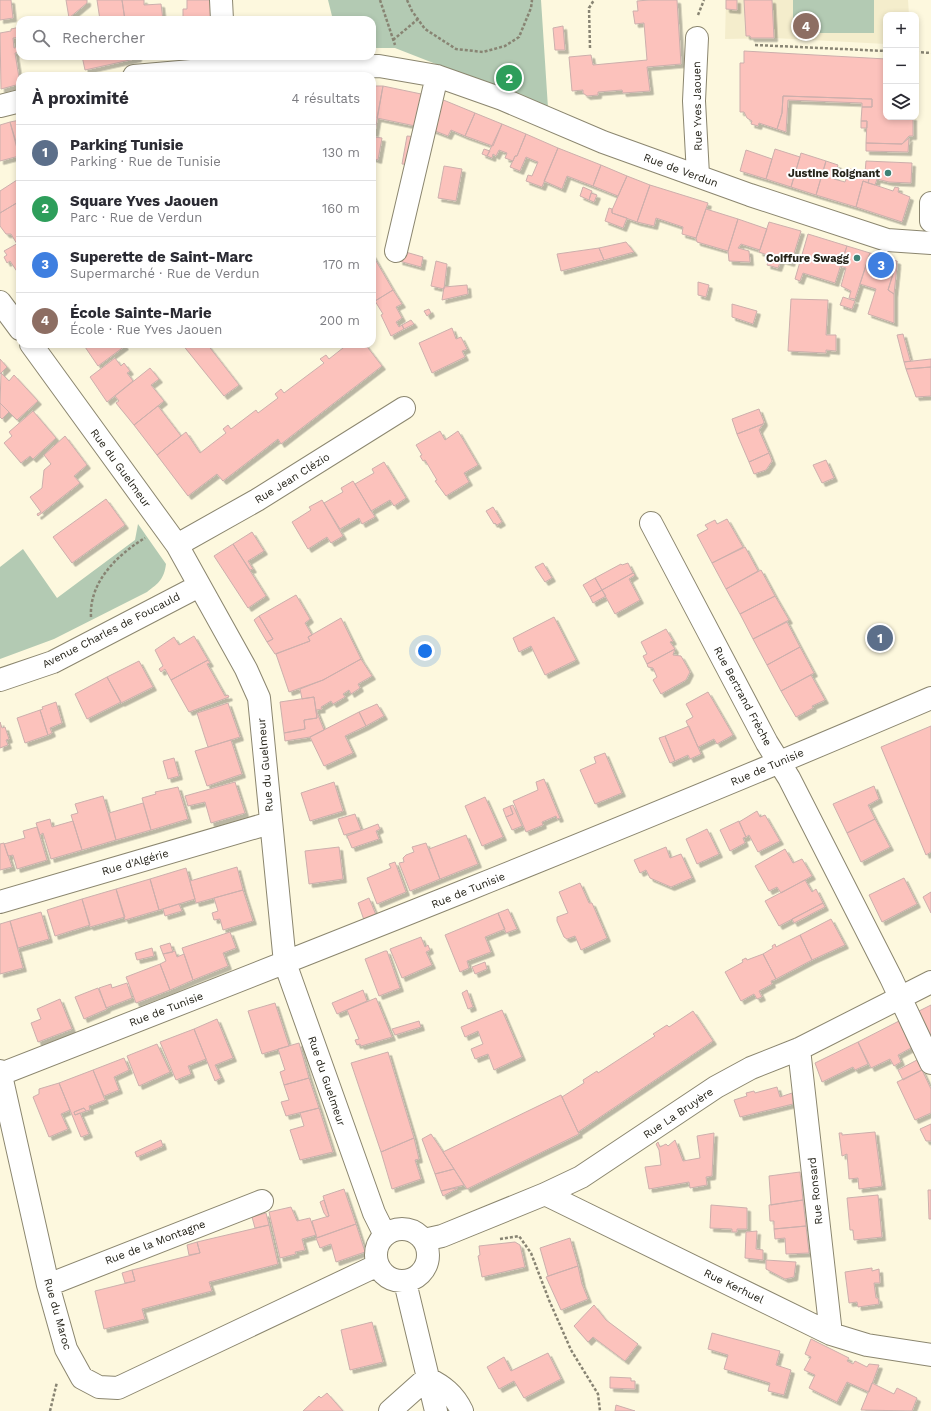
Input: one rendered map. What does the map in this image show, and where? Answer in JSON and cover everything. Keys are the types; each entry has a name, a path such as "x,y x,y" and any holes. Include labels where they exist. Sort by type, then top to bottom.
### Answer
{"street":[{"path":"221,0 222,16"},
{"name":"Rue Yves Jaouen","path":"697,38 694,101 698,175"},
{"name":"Rue de Verdun","path":"160,72 226,62 378,66 437,76 502,99 604,142 750,195 886,240 931,243"},
{"path":"396,251 437,76"},
{"path":"0,106 16,102"},
{"path":"931,203 931,221"},
{"path":"0,302 16,324"},
{"name":"Rue du Guelmeur","path":"34,348 177,545 246,669 259,698 270,823 285,963 374,1213 385,1235"},
{"name":"Rue Jean Clézio","path":"177,545 256,500 404,408"},
{"name":"Rue Bertrand Frèche","path":"651,523 767,743 780,762 796,791 931,1063"},
{"name":"Avenue Charles de Foucauld","path":"0,680 53,662 199,586"},
{"name":"Rue de Tunisie","path":"0,1072 285,963 564,852 931,698"},
{"name":"Rue d'Algérie","path":"0,902 270,823"},
{"name":"Rue La Bruyère","path":"424,1240 442,1236 545,1194 581,1177 716,1087 751,1068 799,1049 931,982"},
{"name":"Rue Ronsard","path":"799,1049 831,1334"},
{"name":"Rue du Maroc","path":"0,1072 48,1285 66,1349 82,1378 100,1387 118,1388 378,1265"},
{"name":"Rue Kerhuel","path":"545,1194 831,1334 867,1345 931,1355"},
{"name":"Rue de la Montagne","path":"48,1285 262,1201"},
{"path":"398,1229 413,1231 424,1240 429,1257 422,1274 405,1282 389,1278 378,1265 377,1249 385,1235 398,1229"},
{"path":"405,1282 436,1411"},
{"path":"390,1411 427,1378"},
{"path":"427,1378 445,1387 458,1403 462,1411"}],"path":[{"path":"380,0 393,40 400,69"},
{"path":"407,0 412,11 425,29 456,49 483,52 505,46 519,37 531,8 532,0"},
{"path":"590,48 589,8 594,0"},
{"path":"393,40 418,19"},
{"path":"755,45 883,51"},
{"path":"919,52 931,53"},
{"path":"98,638 91,620 90,604 107,568 134,545 164,526"},
{"path":"497,1240 519,1236 531,1253 549,1300 571,1350 598,1394 600,1411"}],"shaded area":[{"path":"726,0 908,0 909,12 883,12 883,44 774,38 725,39"}],"green space":[{"path":"328,0 541,0 548,108 395,48 376,48 376,16 332,16"},
{"path":"793,0 874,0 874,33 793,33"},
{"path":"138,524 166,564 164,573 158,583 147,592 54,639 0,659 0,567 23,549 57,598 135,540"}],"building":[{"path":"0,0 11,0 13,18 0,20"},
{"path":"66,0 87,0 87,3 71,16 69,16"},
{"path":"97,0 122,0 124,16 99,16"},
{"path":"122,0 144,0 144,5 161,4 162,16 124,16"},
{"path":"187,0 211,0 212,16 183,16 183,9 187,9"},
{"path":"677,0 681,64 647,67 650,91 623,93 622,90 598,92 598,95 587,96 583,93 583,90 572,91 569,57 591,55 593,65 647,60 644,23 635,24 633,11 638,11 637,1"},
{"path":"726,0 737,0 737,10 726,9"},
{"path":"744,0 772,0 774,38 751,38 750,36 746,36"},
{"path":"563,26 565,50 555,50 553,28"},
{"path":"16,28 16,38 13,38 14,48 16,48 15,53 18,72 16,72 16,85 1,89 0,33 11,31 11,29"},
{"path":"744,51 883,59 883,120 913,120 913,136 909,136 902,144 866,143 867,121 861,121 862,107 872,107 872,99 783,96 782,113 777,129 759,123 758,126 751,124 752,121 747,118 744,112 740,112 740,63 744,63"},
{"path":"83,60 130,60 85,70"},
{"path":"376,86 383,86 376,126"},
{"path":"383,86 426,95 420,127 377,118"},
{"path":"783,96 872,99 872,107 862,107 862,103 788,100 786,132 777,129 782,113"},
{"path":"441,99 475,113 465,136 451,130 448,136 430,129"},
{"path":"475,113 502,124 493,146 465,136"},
{"path":"16,121 16,142 10,122"},
{"path":"861,121 867,121 867,128 861,128"},
{"path":"10,122 16,145 16,157 0,161 0,125"},
{"path":"502,124 526,134 517,156 515,156 513,161 505,158 507,153 499,150 496,156 493,154 492,158 487,156"},
{"path":"526,134 558,148 542,187 526,181 528,175 532,176 538,162 526,157 520,171 510,167 515,156 517,156"},
{"path":"407,136 418,137 413,165 402,164"},
{"path":"376,137 382,138 378,160 376,159"},
{"path":"909,138 908,152 866,151 866,143 902,144"},
{"path":"558,148 601,165 593,186 567,176 562,189 544,181"},
{"path":"484,149 490,151 487,156 482,154"},
{"path":"775,149 800,157 791,187 766,179"},
{"path":"746,150 772,159 766,179 740,171"},
{"path":"801,153 826,161 816,195 791,187"},
{"path":"826,161 838,165 834,179 845,182 850,169 870,175 868,183 863,181 856,207 816,195"},
{"name":"Justine Roignant","path":"866,161 912,163 911,183 889,182 877,179 875,185 868,183 870,175 865,173"},
{"path":"601,165 627,176 618,196 593,186"},
{"path":"444,166 462,169 456,201 438,198"},
{"path":"627,176 650,185 637,222 612,213"},
{"path":"16,181 16,203 0,213 0,191"},
{"path":"863,181 893,191 895,187 899,188 898,192 910,197 902,222 856,207"},
{"path":"650,185 708,203 696,238 682,234 683,227 656,218 654,226 637,222"},
{"path":"583,187 592,191 589,200 580,196"},
{"path":"591,193 597,195 594,202 589,200"},
{"path":"16,203 16,242 11,234 6,234 0,226 0,213"},
{"path":"609,208 612,209 612,213 627,218 623,228 605,221"},
{"path":"706,209 738,219 728,251 697,242 696,238"},
{"path":"738,219 767,229 760,250 741,244 738,248 749,251 750,262 729,261 728,251"},
{"path":"769,222 801,231 791,263 781,260 778,268 767,265 770,256 759,252"},
{"path":"808,234 847,246 835,283 803,273 800,281 795,279"},
{"path":"626,242 634,252 604,260 599,248"},
{"path":"16,244 16,270 10,261 7,263 4,257 7,255 4,251"},
{"path":"847,246 870,253 855,299 849,298 851,291 841,286 846,268 840,266"},
{"path":"599,248 604,260 561,271 557,254"},
{"path":"402,251 423,257 421,267 399,261"},
{"path":"870,253 897,261 888,290 894,294 894,323 868,314 876,289 860,284"},
{"path":"376,261 393,290 376,300"},
{"path":"436,261 447,264 444,289 431,286"},
{"path":"897,261 897,266 894,294 888,290"},
{"path":"698,282 709,285 706,297 698,295"},
{"path":"467,285 468,294 442,300 444,287"},
{"path":"393,290 402,304 396,307 402,318 396,322 399,327 402,325 404,329 391,336 376,300"},
{"path":"843,297 855,301 852,309 840,305"},
{"path":"791,299 828,300 826,335 836,335 836,351 826,350 826,353 788,351"},
{"path":"732,304 757,311 753,324 732,317"},
{"path":"429,309 431,313 427,316 424,311"},
{"path":"411,320 414,324 404,329 402,325"},
{"path":"452,328 456,339 461,337 467,349 462,351 465,357 432,373 419,343"},
{"path":"903,334 911,361 904,362 897,335"},
{"path":"86,348 122,348 98,366"},
{"path":"185,348 210,348 239,385 224,396"},
{"path":"343,348 368,348 382,366 281,444 278,439 223,481 217,474 188,496 157,455 186,432 200,453 226,433 223,429 228,425 231,429 256,410 258,413 278,398 275,394 281,389 284,393 324,363 320,359 326,355 329,359"},
{"path":"115,358 121,366 124,363 130,371 127,373 133,381 107,402 90,377"},
{"path":"0,359 7,367 0,374"},
{"path":"931,359 931,367 906,369 904,362"},
{"path":"931,367 931,396 916,397 906,369"},
{"path":"150,368 159,379 151,385 164,401 134,425 116,403 119,401 115,396"},
{"path":"1,373 9,381 14,375 38,401 17,420 0,403"},
{"path":"0,403 9,412 2,419 0,417"},
{"path":"158,406 181,436 157,455 134,425"},
{"path":"759,409 764,422 763,424 737,434 732,419"},
{"path":"33,411 56,438 33,459 30,456 21,463 4,443 12,436 9,432"},
{"path":"763,424 759,430 769,453 749,462 737,434"},
{"path":"440,431 445,440 458,431 478,465 464,473 469,482 446,496 435,481 437,480 425,460 423,461 420,456 422,455 416,445"},
{"path":"65,436 87,465 74,476 80,483 38,516 37,514 41,512 30,497 42,488 44,470 51,464 44,455"},
{"path":"769,453 772,461 766,470 754,474 749,462"},
{"path":"826,460 834,478 822,483 813,465"},
{"path":"384,462 406,498 394,506 390,500 371,511 355,484 374,473 372,469"},
{"path":"353,481 375,517 362,524 359,518 340,529 324,503 343,492 341,488"},
{"path":"106,499 125,525 72,563 53,537"},
{"path":"322,500 343,536 331,543 327,537 308,549 292,522 311,510 309,507"},
{"path":"493,507 502,522 497,525 495,523 494,524 486,511"},
{"path":"727,519 743,547 712,563 697,535 708,529 705,525 715,520 717,524"},
{"path":"252,532 264,551 248,561 253,569 250,570 233,544"},
{"path":"233,544 266,596 248,608 214,556"},
{"path":"745,547 758,571 726,589 712,563"},
{"path":"543,563 552,578 545,582 535,567"},
{"path":"628,563 633,573 602,590 595,578 621,564"},
{"path":"761,570 775,596 740,614 726,589"},
{"path":"633,573 635,575 629,579 640,600 615,614 602,590"},
{"path":"595,578 602,590 590,597 583,585"},
{"path":"602,590 606,596 593,603 590,597"},
{"path":"296,595 310,619 305,623 312,635 308,637 310,641 275,654 267,642 273,639 259,616"},
{"path":"775,596 789,620 753,639 740,614"},
{"path":"259,616 273,639 267,642 254,620"},
{"path":"554,617 576,660 545,675 531,646 519,652 513,638"},
{"path":"341,618 361,659 323,680 289,692 276,654 310,641 308,637"},
{"path":"787,622 800,647 767,665 753,639"},
{"path":"666,629 673,641 670,642 675,649 647,664 643,656 647,654 641,642"},
{"path":"194,636 208,660 171,680 165,669 161,672 159,669 163,666 155,650 174,637 179,645"},
{"path":"800,647 814,673 781,691 767,665"},
{"path":"675,649 673,655 681,656 690,672 686,680 661,694 653,680 657,677 653,668 648,667 647,664"},
{"path":"361,659 372,676 358,684 360,688 351,694 349,690 343,694 345,697 333,704 331,701 321,707 322,709 316,710 314,697 302,699 300,689 323,680"},
{"path":"208,660 210,663 207,664 225,696 228,695 229,697 189,712 171,680"},
{"path":"139,661 153,687 121,703 107,677"},
{"path":"811,675 825,700 812,706 813,708 796,717 781,691"},
{"path":"107,677 121,702 87,719 75,694"},
{"path":"708,692 733,735 717,744 714,739 698,747 686,721 693,717 686,704"},
{"path":"314,697 317,718 304,720 305,729 284,733 280,702"},
{"path":"56,702 62,723 50,728 52,733 48,735 40,710 43,709 42,707"},
{"path":"228,703 240,737 208,747 197,713"},
{"path":"377,704 384,716 366,726 359,712"},
{"path":"40,710 48,735 25,743 17,718"},
{"path":"316,710 324,730 310,737 285,741 284,733 305,729 304,720 317,718"},
{"path":"359,712 366,726 345,736 353,753 324,766 310,737"},
{"path":"0,722 2,728 5,727 9,739 6,740 8,745 0,748"},
{"path":"689,726 701,754 690,759 688,755 675,761 665,736"},
{"path":"931,726 931,852 926,855 881,747"},
{"path":"665,736 675,761 670,763 659,738"},
{"path":"231,740 242,774 207,786 195,751"},
{"path":"605,753 622,793 595,804 580,770 596,763 594,757"},
{"path":"174,758 179,776 168,779 163,761"},
{"path":"544,779 560,818 557,819 556,816 542,822 543,825 526,832 513,801 538,790 536,782"},
{"path":"235,782 245,813 211,823 205,802 188,806 185,796"},
{"path":"334,782 343,811 310,821 301,793"},
{"path":"874,786 879,799 868,805 875,819 847,833 833,804"},
{"path":"178,787 188,819 151,830 142,798 156,794 155,792"},
{"path":"103,796 116,840 82,850 71,815 78,813 75,804"},
{"path":"485,797 503,837 482,846 465,806"},
{"path":"143,803 151,830 116,840 109,813"},
{"path":"513,805 522,826 512,830 506,817 513,814 510,806"},
{"path":"510,806 513,814 506,817 503,809"},
{"path":"757,811 760,817 765,815 780,841 758,852 749,835 746,837 739,822"},
{"path":"355,814 361,830 344,835 338,819"},
{"path":"50,819 52,827 73,821 82,850 51,859 43,833 40,835 36,823"},
{"path":"875,819 890,847 861,862 847,833"},
{"path":"739,821 746,837 743,838 745,843 730,851 720,830"},
{"path":"378,824 380,829 376,831 379,839 352,848 347,836"},
{"path":"37,827 47,860 17,869 13,855 8,856 4,844 25,838 23,831"},
{"path":"707,829 719,854 697,864 686,839"},
{"path":"466,835 478,864 440,879 429,849"},
{"path":"4,843 12,867 0,870 0,844"},
{"path":"426,843 440,879 410,891 399,863 404,862 403,858 406,855 414,852 412,847"},
{"path":"339,847 343,879 309,884 305,851"},
{"path":"666,847 670,858 681,854 692,878 671,887 650,878 646,870 640,873 634,860"},
{"path":"785,849 793,863 802,859 812,876 781,893 777,887 769,891 755,866"},
{"path":"395,862 406,892 377,904 367,878 391,868 389,864"},
{"path":"237,867 243,890 196,903 190,881"},
{"path":"186,868 195,899 159,910 150,879"},
{"path":"904,878 917,904 882,922 869,895"},
{"path":"150,879 159,910 125,920 116,889"},
{"path":"805,880 812,892 816,889 823,903 779,926 765,901"},
{"path":"580,883 589,903 592,903 607,938 581,950 575,936 567,939 564,937 557,921 557,917 568,913 559,892"},
{"path":"116,889 125,917 90,927 82,899"},
{"path":"243,890 253,921 223,930 220,919 214,920 212,913 218,911 214,898"},
{"path":"931,892 931,913 923,897"},
{"path":"369,898 376,915 364,920 358,903"},
{"path":"82,899 90,925 55,936 47,910"},
{"path":"823,903 825,907 794,923 792,919"},
{"path":"179,904 182,911 165,916 163,909"},
{"path":"508,909 517,929 506,933 498,913"},
{"path":"41,912 49,939 18,948 10,921"},
{"path":"498,913 505,929 485,937 491,952 467,961 469,968 460,972 445,935"},
{"path":"831,919 845,945 812,960 800,935"},
{"path":"10,921 23,968 0,974 0,924"},
{"path":"230,932 236,948 223,953 228,966 193,980 182,948"},
{"path":"800,935 812,960 776,979 763,954 773,948 772,946 775,944 776,947"},
{"path":"421,937 425,947 428,945 430,950 426,952 432,965 402,978 390,949"},
{"path":"170,943 173,952 163,954 160,946"},
{"path":"152,948 154,956 137,960 135,953"},
{"path":"175,951 177,957 184,954 193,980 170,990 160,964 166,961 163,954"},
{"path":"387,951 400,988 379,996 365,959"},
{"path":"763,954 776,979 771,981 772,984 759,991 762,997 757,999 754,994 741,1001 725,972 743,962 742,960 746,958 747,960"},
{"path":"485,962 487,969 475,974 472,967"},
{"path":"160,964 170,990 136,1003 126,977"},
{"path":"127,983 132,998 106,1008 99,988 111,984 112,988"},
{"path":"98,988 107,1009 84,1019 75,997"},
{"path":"363,990 367,1001 337,1014 332,1003"},
{"path":"467,990 473,1007 468,1009 462,993"},
{"path":"376,998 392,1037 361,1046 360,1044 357,1045 355,1040 359,1039 347,1010"},
{"path":"60,999 72,1029 38,1042 31,1023 41,1019 37,1009"},
{"path":"275,1003 289,1046 262,1054 248,1011"},
{"path":"931,1005 931,1041 917,1012"},
{"path":"502,1010 522,1057 494,1070 488,1054 475,1059 471,1049 483,1044 478,1031 465,1037 461,1027"},
{"path":"693,1011 713,1041 578,1132 562,1097 584,1083 583,1080 597,1071 598,1073 655,1036 653,1034 667,1025 669,1027"},
{"path":"217,1019 233,1058 215,1065 221,1078 215,1081 194,1029"},
{"path":"419,1021 421,1027 395,1035 392,1029"},
{"path":"899,1021 911,1048 898,1055 901,1062 894,1066 890,1059 871,1068 858,1042"},
{"path":"194,1029 206,1059 188,1066 191,1074 176,1080 160,1042"},
{"path":"858,1042 868,1064 855,1070 853,1067 822,1082 815,1063"},
{"path":"299,1043 309,1078 284,1085 280,1072 285,1070 278,1049"},
{"path":"157,1044 170,1072 139,1086 127,1056"},
{"path":"388,1052 414,1138 381,1152 351,1063"},
{"path":"124,1058 129,1070 114,1077 119,1090 104,1096 93,1070"},
{"path":"917,1060 922,1070 903,1080 898,1070"},
{"path":"93,1070 105,1100 89,1106 90,1110 86,1111 84,1108 74,1112 75,1115 80,1113 89,1134 81,1137 59,1083"},
{"path":"922,1070 931,1089 931,1113 915,1120 897,1082"},
{"path":"309,1078 319,1108 286,1116 281,1102 289,1100 284,1085"},
{"path":"59,1083 70,1110 61,1114 68,1129 49,1137 33,1097 39,1094 39,1089"},
{"path":"777,1087 780,1097 792,1093 793,1104 740,1117 734,1100 747,1096 746,1093 754,1091 755,1093"},
{"path":"561,1095 579,1134 467,1189 443,1152"},
{"path":"84,1108 86,1111 75,1115 74,1112"},
{"path":"319,1108 333,1152 300,1160 290,1130 304,1126 300,1113"},
{"path":"931,1124 931,1141 926,1141 920,1129"},
{"path":"875,1132 882,1186 859,1189 858,1178 849,1179 847,1154 842,1156 839,1133 842,1133 842,1135"},
{"path":"714,1133 712,1176 706,1177 707,1185 690,1188 689,1182 649,1189 645,1167 661,1165 659,1150 656,1144 658,1142 660,1147 666,1144 668,1146 675,1140 683,1161 700,1158 697,1136"},
{"path":"431,1134 454,1169 435,1174 422,1139"},
{"path":"414,1138 419,1159 415,1160 421,1179 392,1189 381,1152"},
{"path":"161,1140 163,1146 137,1157 135,1152"},
{"path":"454,1169 464,1185 441,1191 435,1174"},
{"path":"800,1172 803,1200 771,1205 769,1176"},
{"path":"458,1188 443,1196 441,1191 451,1189"},
{"path":"344,1189 356,1224 317,1238 312,1221 329,1216 323,1196"},
{"path":"928,1190 931,1190 931,1219 929,1219"},
{"path":"878,1195 882,1237 854,1240 853,1230 850,1230 847,1198"},
{"path":"324,1200 329,1216 327,1217 320,1202"},
{"path":"803,1200 806,1226 774,1229 774,1221 770,1221 769,1205"},
{"path":"711,1205 747,1208 747,1229 737,1229 737,1232 732,1232 732,1229 710,1228"},
{"path":"291,1207 297,1221 310,1218 316,1235 302,1239 305,1250 280,1258 269,1212"},
{"path":"266,1213 269,1225 255,1228 252,1217"},
{"path":"356,1224 365,1252 336,1262 331,1244 320,1248 316,1238"},
{"path":"269,1225 278,1264 209,1282 212,1291 142,1309 145,1319 104,1329 95,1291 135,1281 132,1270 200,1253 197,1242"},
{"path":"806,1226 809,1253 786,1254 785,1238 775,1239 774,1229"},
{"path":"757,1231 756,1249 763,1250 763,1260 745,1258 746,1232"},
{"path":"570,1238 578,1266 548,1276 540,1248"},
{"path":"197,1242 200,1253 189,1255 187,1245"},
{"path":"515,1242 520,1245 525,1267 482,1277 478,1256 480,1255 479,1246"},
{"path":"766,1260 796,1262 794,1277 785,1279 766,1269"},
{"path":"578,1266 582,1284 588,1299 561,1310 546,1277"},
{"path":"872,1268 872,1271 879,1269 880,1283 874,1283 876,1298 878,1298 879,1304 858,1307 857,1302 849,1303 845,1272"},
{"path":"132,1270 135,1281 125,1283 122,1273"},
{"path":"594,1305 606,1320 638,1344 625,1361 593,1337 588,1342 574,1326"},
{"path":"372,1322 383,1362 350,1370 341,1330"},
{"path":"712,1333 780,1351 776,1365 791,1370 784,1395 768,1391 770,1383 724,1369 728,1355 708,1349"},
{"path":"811,1339 849,1358 847,1361 853,1364 855,1361 867,1367 869,1364 879,1365 869,1392 847,1382 837,1402 809,1388 815,1375 804,1370 811,1357 805,1354"},
{"path":"548,1353 561,1379 524,1398 514,1381 499,1389 487,1367 504,1357 511,1371"},
{"path":"610,1377 631,1378 631,1381 635,1381 635,1389 610,1388"},
{"path":"872,1383 894,1394 897,1388 917,1398 912,1411 861,1410"},
{"path":"327,1393 343,1411 303,1411 319,1396 321,1398"},
{"path":"616,1405 635,1411 615,1411"}],"place":[{"name":"École Sainte-Marie","path":"806,26"},
{"name":"Square Yves Jaouen","path":"509,78"},
{"name":"Justine Roignant","path":"888,173"},
{"name":"Coiffure Swagg","path":"857,258"},
{"name":"Superette de Saint-Marc","path":"881,265"},
{"name":"Parking Tunisie","path":"880,638"}]}
